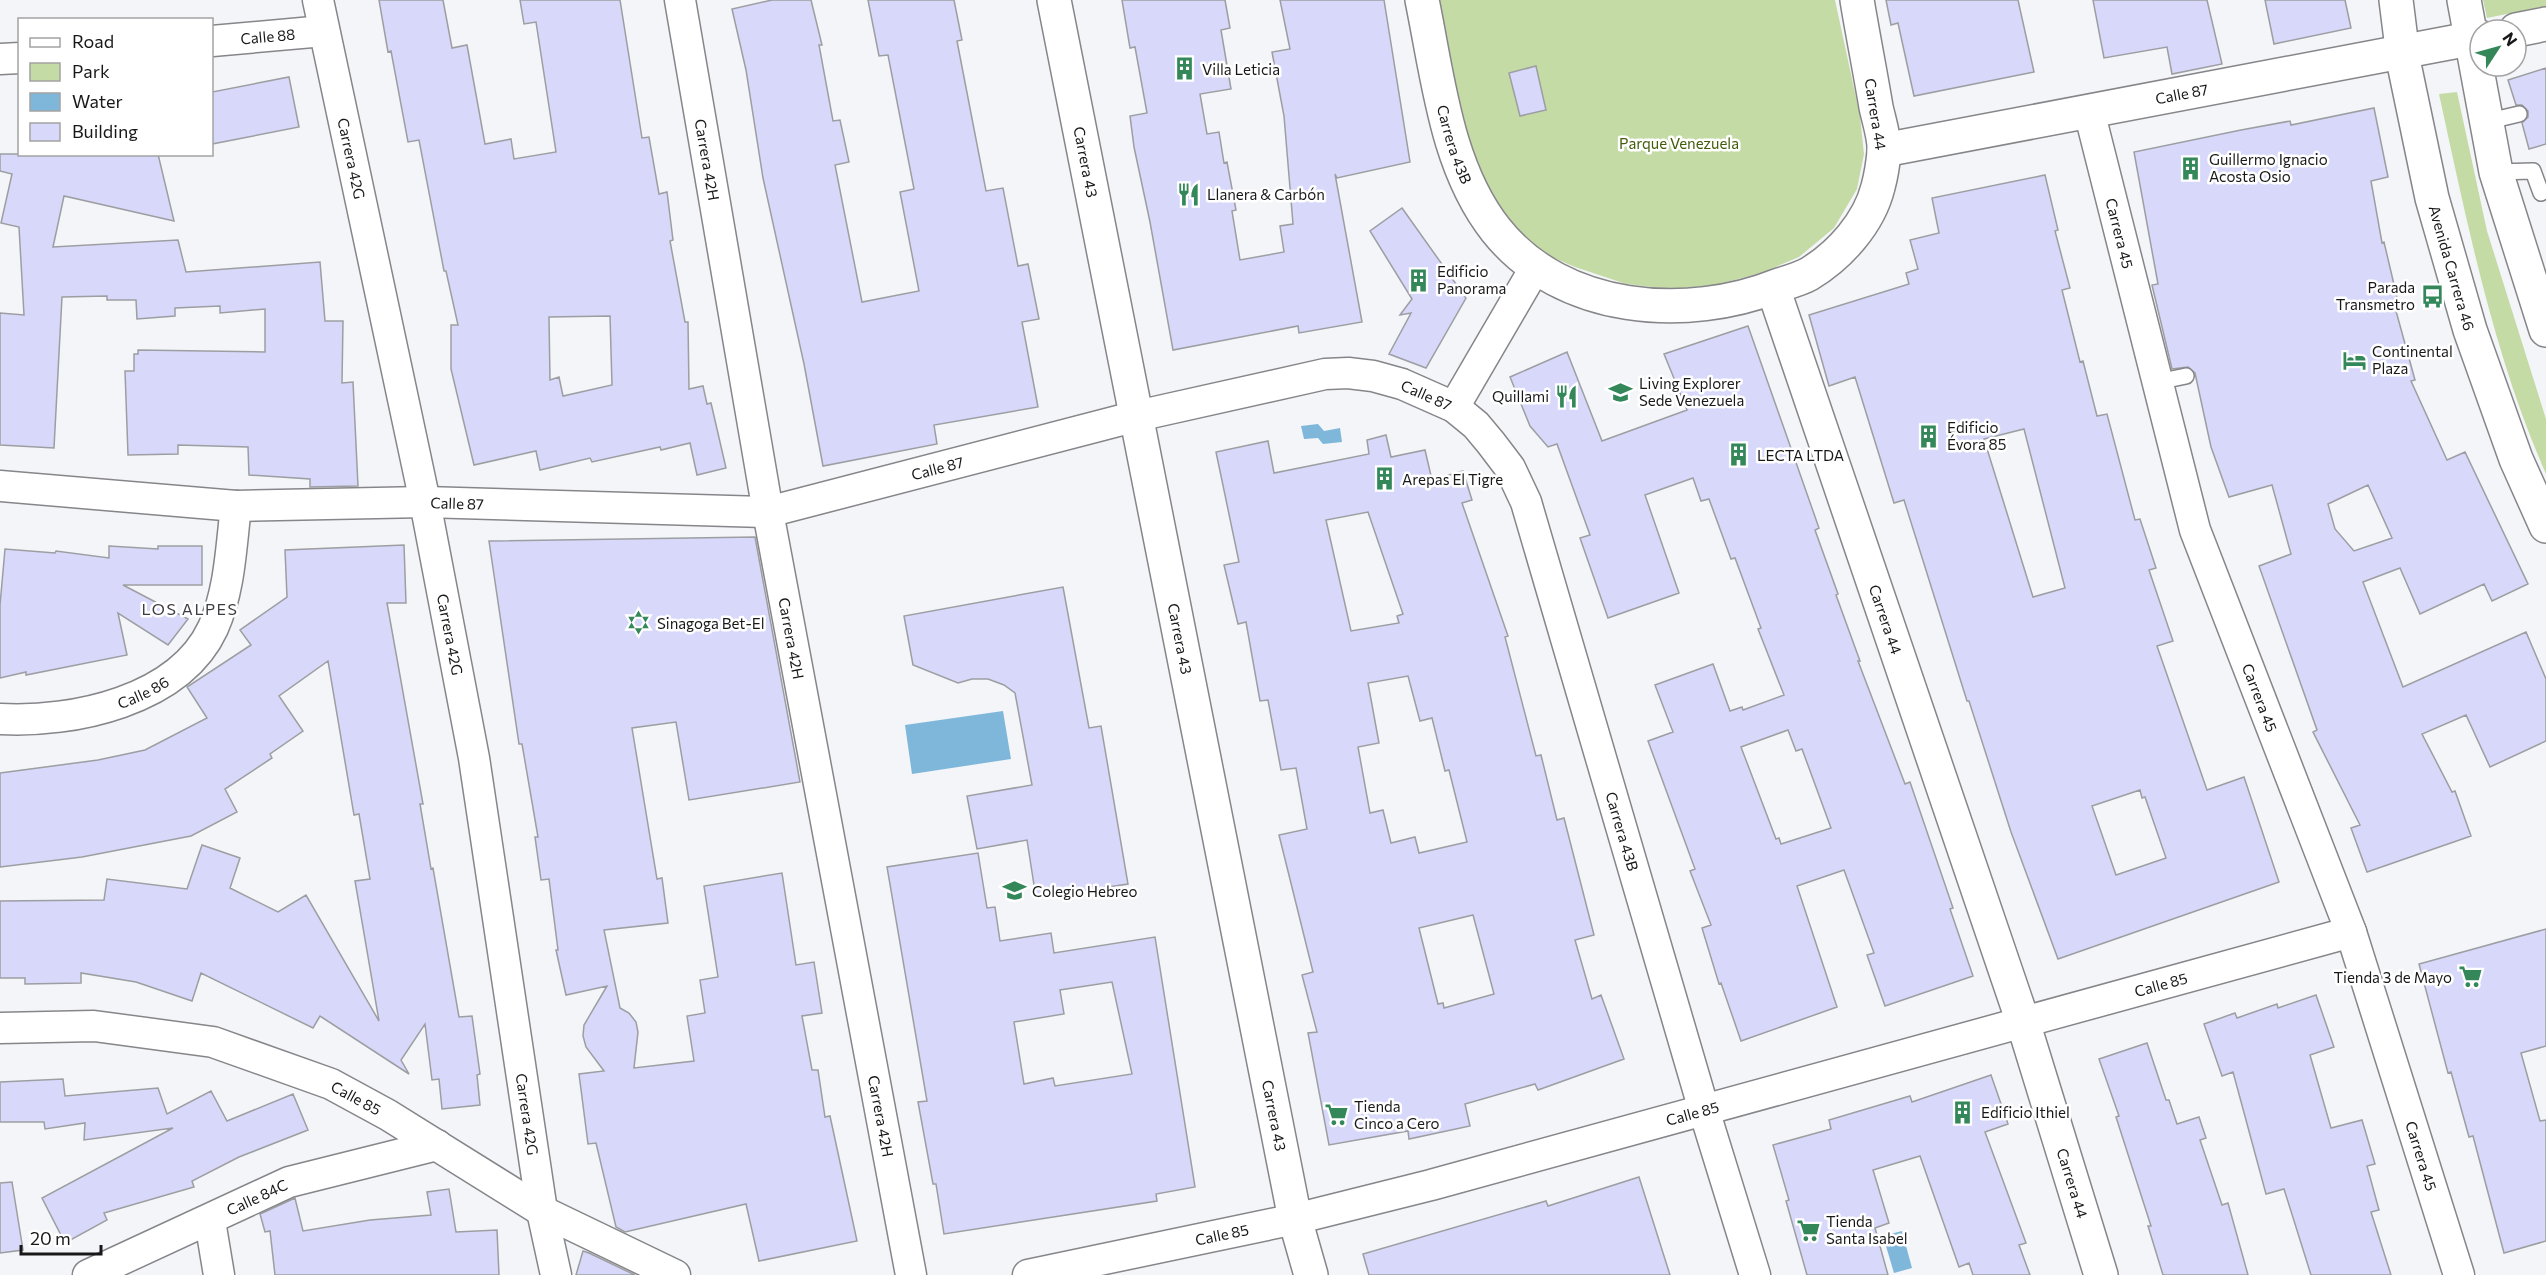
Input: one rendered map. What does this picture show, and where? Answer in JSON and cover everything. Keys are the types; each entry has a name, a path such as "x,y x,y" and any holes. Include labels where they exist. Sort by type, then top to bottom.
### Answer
{"street":[{"name":"Carrera 42G","path":"318,0 424,502 474,758 542,1211 556,1275"},
{"name":"Carrera 42H","path":"680,0 768,512 910,1275"},
{"name":"Carrera 43","path":"1054,0 1295,1220 1311,1275"},
{"name":"Carrera 43B","path":"1422,0 1449,130 1465,180 1497,231 1535,268"},
{"name":"Carrera 44","path":"1857,0 1884,150 1878,189 1862,223 1838,252 1808,274 1773,288 2023,1022 2102,1275"},
{"name":"Avenida Carrera 46","path":"2396,0 2403,52 2433,198 2470,330 2516,459 2546,526"},
{"path":"2464,0 2470,18"},
{"path":"2528,28 2546,24"},
{"name":"Calle 88","path":"213,40 324,31"},
{"name":"Calle 87","path":"1884,150 2468,40"},
{"path":"0,59 18,58"},
{"path":"2480,78 2485,122 2496,172 2546,330"},
{"name":"Carrera 45","path":"2089,111 2195,530 2350,932 2459,1275"},
{"name":"Calle 87","path":"0,486 236,506 424,502 768,512 1137,416 1325,374 1348,373 1373,376 1402,384 1454,407 1535,268"},
{"path":"1535,268 1566,284 1599,296 1646,305 1704,305 1739,299 1773,288"},
{"name":"Carrera 43B","path":"1454,407 1476,425 1510,468 1526,502 1704,1110 1755,1275"},
{"name":"Calle 86","path":"0,719 29,720 69,715 142,695 162,684 196,653 212,629 228,580 236,506"},
{"name":"Calle 85","path":"1028,1275 1295,1220 2350,932"},
{"name":"Calle 85","path":"0,1028 94,1026 213,1042 331,1084 388,1115 542,1211 675,1275"},
{"name":"Calle 84C","path":"88,1275 210,1221 290,1182 437,1145"},
{"path":"210,1221 219,1275"}],"lane":[{"path":"2485,122 2519,114"},
{"path":"2496,172 2540,169 2541,194"},
{"path":"2157,382 2186,376"}],"green space":[{"name":"Parque Venezuela","path":"1436,0 1835,0 1860,116 1864,154 1857,189 1834,228 1799,257 1761,273 1715,285 1669,289 1626,284 1575,267 1540,252 1488,196 1468,150"},
{"path":"2483,0 2546,0 2546,6 2487,18"},
{"path":"2457,92 2487,231 2546,419 2546,474 2527,428 2496,335 2471,239 2439,94"}],"water":[{"path":"1318,424 1324,431 1340,428 1342,442 1323,444 1318,438 1304,439 1301,426"},
{"path":"1003,711 1011,759 912,774 905,725"},
{"path":"1902,1231 1912,1268 1894,1273 1883,1236"}],"building":[{"path":"379,0 443,0 452,48 467,45 485,144 511,139 514,159 556,152 536,22 524,24 520,0 620,0 642,138 649,137 659,194 667,192 673,240 670,241 685,322 688,322 689,389 703,386 707,404 711,403 726,468 697,475 690,443 592,462 590,458 540,470 536,451 474,465 451,369 451,325 458,325 446,271 444,271 419,140 408,142 391,51 388,52","holes":["610,316 612,385 563,396 559,377 550,380 549,317"]},
{"path":"772,0 811,0 822,45 819,45 833,121 840,120 849,162 835,165 862,302 919,291 900,192 914,189 888,55 879,56 868,0 954,0 962,40 957,41 986,191 1003,188 1018,266 1028,264 1039,319 1022,322 1038,407 934,425 937,444 823,466 804,364 763,178 746,70 732,9"},
{"path":"1122,0 1225,0 1230,28 1221,30 1231,89 1200,94 1207,134 1219,132 1224,163 1227,162 1236,210 1232,211 1240,260 1284,252 1280,226 1293,224 1284,116 1272,52 1290,49 1280,0 1384,0 1410,162 1337,178 1335,174 1362,322 1299,333 1298,326 1173,350 1134,147 1130,116 1147,113 1135,47 1130,48"},
{"path":"1886,0 2018,0 2034,72 1914,96 1898,23 1891,25"},
{"path":"2093,0 2207,0 2222,64 2172,74 2167,47 2104,58"},
{"path":"2265,0 2345,0 2351,28 2274,44"},
{"path":"1536,66 1546,110 1520,116 1509,73"},
{"path":"2546,68 2546,144 2529,149 2522,123 2528,117 2528,111 2522,105 2516,105 2508,80 2528,78 2528,74"},
{"path":"289,77 299,127 213,144 213,92"},
{"path":"2374,108 2388,177 2371,181 2382,243 2384,242 2400,310 2396,311 2415,380 2411,381 2447,460 2465,452 2528,584 2492,601 2484,584 2420,614 2400,568 2363,582 2403,687 2526,632 2546,679 2546,741 2490,767 2466,715 2422,734 2452,792 2455,791 2471,836 2367,872 2351,828 2360,825 2313,732 2317,730 2259,566 2291,554 2272,485 2229,497 2211,447 2195,373 2188,367 2172,369 2152,285 2158,284 2134,152 2290,121 2291,125","holes":["2368,485 2392,538 2354,551 2335,529 2328,504"]},
{"path":"0,154 158,156 174,221 64,196 53,247 178,240 186,272 320,262 325,321 343,321 342,383 353,382 358,486 310,487 310,479 249,475 248,447 178,445 178,454 128,455 125,371 134,371 134,354 138,354 138,350 265,352 265,309 220,313 220,306 175,308 175,316 137,319 136,300 107,300 107,296 62,297 54,448 0,445 0,313 24,315 19,227 1,223 12,174 0,171"},
{"path":"2045,175 2058,230 2055,231 2070,288 2062,290 2080,362 2083,361 2097,416 2107,414 2135,520 2140,519 2156,568 2149,570 2173,641 2157,646 2207,790 2244,777 2279,882 2058,959 2011,832 1969,701 1967,701 1904,500 1894,503 1855,377 1829,386 1809,315 1909,284 1906,273 1918,269 1910,240 1939,233 1932,198","holes":["2024,429 2065,588 2033,597 1984,439","2140,790 2142,798 2145,797 2166,858 2116,875 2092,806"]},
{"name":"Edificio Panorama","path":"1402,208 1466,298 1426,368 1389,354 1411,313 1400,315 1412,299 1370,231"},
{"path":"1748,326 1819,528 1815,530 1860,661 1858,661 1905,784 1910,782 1953,908 1950,909 1973,976 1885,1006 1867,955 1874,953 1844,870 1797,886 1837,1007 1741,1041 1721,983 1719,984 1702,928 1711,925 1690,871 1695,869 1648,741 1673,732 1655,685 1713,664 1730,711 1742,707 1743,710 1784,695 1758,629 1761,628 1735,558 1731,559 1709,499 1701,501 1693,478 1645,495 1679,593 1608,618 1580,538 1590,535 1557,444 1548,447 1530,426 1510,377 1567,352 1602,441 1687,410 1664,354","holes":["1788,730 1796,751 1802,749 1831,828 1781,844 1779,838 1776,839 1741,747"]},
{"path":"1386,435 1391,457 1425,450 1432,480 1463,471 1472,500 1462,503 1508,636 1505,637 1536,756 1541,755 1557,820 1564,818 1594,935 1575,940 1592,999 1601,995 1624,1059 1538,1090 1535,1084 1465,1104 1470,1126 1409,1139 1408,1131 1329,1145 1308,1033 1317,1032 1302,975 1313,972 1279,835 1307,829 1296,768 1281,770 1268,700 1260,701 1246,622 1238,624 1224,565 1239,562 1216,452 1268,441 1274,473 1369,454 1367,440","holes":["1368,512 1403,614 1397,616 1399,623 1351,631 1326,520","1408,676 1420,721 1432,718 1445,771 1449,770 1467,842 1419,853 1415,837 1391,843 1383,810 1370,813 1358,747 1379,743 1368,683","1473,915 1494,994 1444,1008 1443,1003 1438,1004 1419,928"]},
{"path":"755,537 800,782 689,800 676,722 632,728 657,879 662,878 668,923 604,930 620,1008 629,1013 636,1022 638,1032 634,1068 694,1061 687,1016 705,1013 700,980 718,977 704,886 782,873 796,965 814,962 822,1013 802,1016 812,1070 818,1070 825,1117 830,1116 857,1241 759,1261 746,1204 625,1232 616,1227 596,1143 588,1144 579,1074 604,1071 586,1047 583,1036 584,1025 607,986 566,995 556,950 558,950 549,879 541,880 535,837 538,837 522,744 519,744 489,541"},
{"path":"404,545 406,603 387,603 423,804 420,804 431,869 433,868 459,1017 472,1016 480,1074 477,1075 480,1105 442,1109 439,1079 432,1080 425,1024 401,1060 409,1074 320,1016 313,1028 201,973 192,1001 136,982 81,973 81,983 25,984 25,978 0,978 0,901 104,900 107,879 187,889 202,845 240,858 230,888 278,912 306,895 379,1021 355,881 370,879 359,814 354,815 328,661 279,696 303,731 270,754 272,758 225,789 237,812 191,836 82,857 0,867 0,773 98,760 145,750 207,718 187,687 251,645 240,630 287,597 285,550"},
{"path":"109,546 158,549 158,546 202,546 202,585 123,585 188,619 168,645 118,613 127,655 0,678 0,605 5,549 55,553 56,551 109,558"},
{"path":"1063,587 1089,728 1101,726 1128,884 1036,898 1027,840 977,849 967,796 1032,785 1015,693 1004,685 988,679 972,679 958,683 913,665 904,616"},
{"path":"978,853 987,908 995,907 1000,941 1051,933 1054,953 1155,937 1195,1187 1156,1194 1157,1201 944,1234 936,1184 933,1184 918,1102 927,1101 887,867","holes":["1112,982 1132,1074 1055,1086 1053,1078 1024,1084 1014,1022 1064,1014 1060,990"]},
{"path":"2546,929 2546,1046 2521,1053 2540,1121 2546,1120 2546,1241 2504,1253 2473,1136 2469,1137 2451,1072 2448,1073 2419,964"},
{"path":"2316,995 2334,1047 2310,1055 2331,1128 2362,1120 2375,1164 2367,1166 2379,1210 2371,1212 2391,1275 2311,1275 2284,1189 2266,1194 2233,1072 2222,1076 2204,1024 2235,1013 2237,1018 2277,1004 2278,1008"},
{"path":"2147,1043 2166,1100 2169,1100 2177,1124 2199,1117 2206,1138 2200,1140 2222,1205 2228,1203 2248,1275 2163,1275 2148,1226 2151,1226 2116,1117 2119,1116 2099,1059"},
{"path":"1991,1075 2008,1124 1985,1132 2026,1243 2019,1245 2030,1275 1973,1275 1969,1263 1959,1267 1920,1156 1873,1170 1889,1223 1875,1228 1888,1275 1807,1275 1773,1145 1831,1129 1829,1120 1910,1096 1912,1102"},
{"path":"63,1079 65,1096 158,1088 167,1114 211,1091 227,1121 293,1094 308,1130 239,1157 192,1181 194,1187 104,1213 107,1220 65,1243 42,1198 173,1128 84,1140 85,1123 45,1129 44,1122 0,1122 0,1082"},
{"path":"1639,1177 1670,1275 1369,1275 1363,1254 1546,1201 1548,1206"},
{"path":"12,1182 23,1250 0,1253 0,1183"},
{"path":"449,1189 456,1232 497,1230 499,1275 275,1275 270,1231 265,1232 260,1214 295,1198 303,1231 370,1220 431,1215 427,1192"},
{"path":"583,1251 589,1253 635,1275 576,1275"}],"place":[{"name":"Villa Leticia","path":"1184,69"},
{"name":"Guillermo Ignacio Acosta Osio","path":"2191,168"},
{"name":"Llanera & Carbón","path":"1189,194"},
{"name":"Edificio Panorama","path":"1419,280"},
{"name":"Parada Transmetro","path":"2433,296"},
{"name":"Continental Plaza","path":"2354,360"},
{"name":"Living Explorer Sede Venezuela","path":"1621,392"},
{"name":"Quillami","path":"1567,396"},
{"name":"Edificio Évora 85","path":"1929,436"},
{"name":"LECTA LTDA","path":"1739,455"},
{"name":"Arepas El Tigre","path":"1384,479"},
{"name":"Sinagoga Bet-El","path":"639,623"},
{"name":"Colegio Hebreo","path":"1014,891"},
{"name":"Tienda 3 de Mayo","path":"2470,977"},
{"name":"Edificio Ithiel","path":"1963,1112"},
{"name":"Tienda Cinco a Cero","path":"1336,1115"},
{"name":"Tienda Santa Isabel","path":"1808,1230"}],"district":[{"name":"LOS ALPES","path":"190,608"}]}
